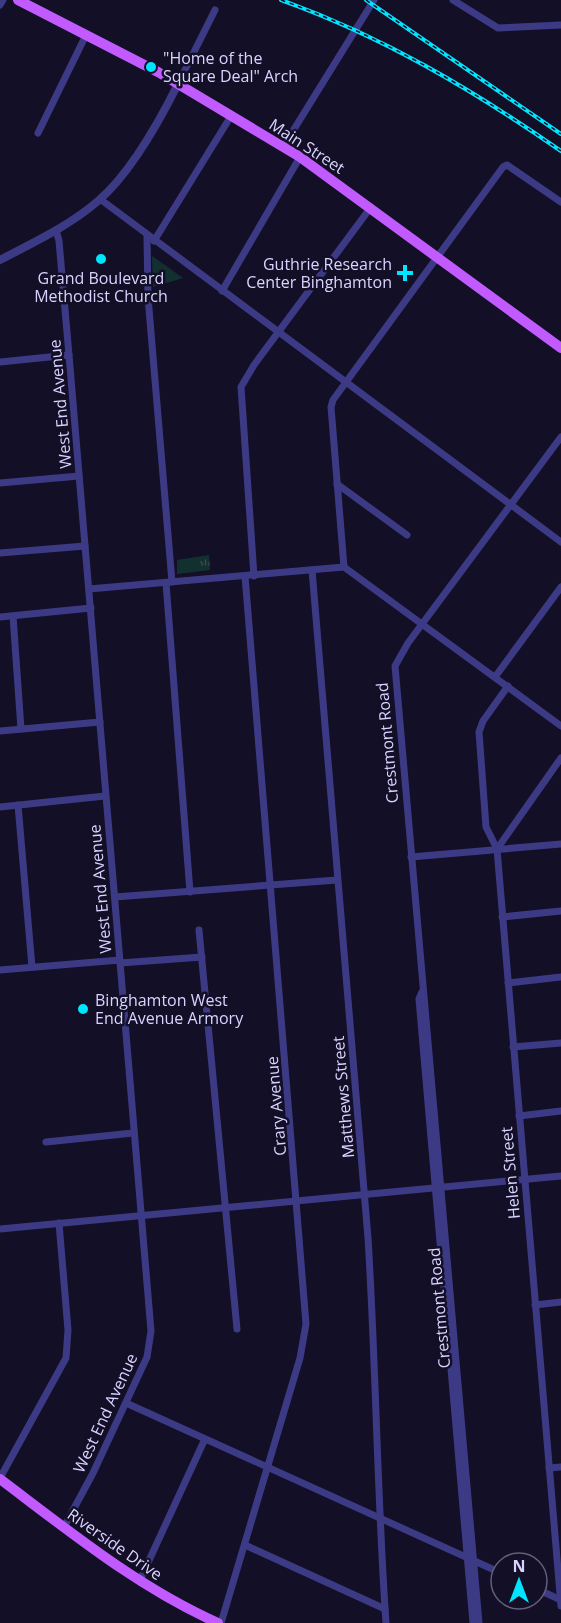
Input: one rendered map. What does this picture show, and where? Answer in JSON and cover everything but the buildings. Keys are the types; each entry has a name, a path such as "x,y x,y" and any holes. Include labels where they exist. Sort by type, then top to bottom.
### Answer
{"main road":[{"name":"Main Street","path":"18,0 178,84 283,147 371,207 561,348"},
{"name":"Riverside Drive","path":"0,1478 64,1527 168,1599 220,1623"}],"street":[{"path":"0,5 3,0"},
{"path":"283,147 374,0"},
{"path":"453,0 498,28 561,25"},
{"path":"0,260 56,230 100,199 143,145 178,84 215,10"},
{"path":"38,133 86,35"},
{"path":"154,242 231,116"},
{"path":"222,291 300,158"},
{"path":"345,567 331,407 488,186 507,165 561,202"},
{"path":"100,199 154,242 561,542"},
{"path":"254,576 240,393 254,365 371,207"},
{"name":"West End Avenue","path":"56,230 59,241 91,608 150,1343 126,1403 64,1527"},
{"path":"147,236 148,297 190,891"},
{"path":"0,362 69,355"},
{"name":"Crestmont Road","path":"472,1623 470,1560 439,1188 419,999 422,992 395,666 422,624 561,437"},
{"path":"0,483 79,476"},
{"path":"337,484 407,535"},
{"path":"0,553 85,546"},
{"path":"89,589 345,567 561,726"},
{"name":"Matthews Street","path":"312,570 364,1195 374,1341 378,1520 386,1623"},
{"name":"Crary Avenue","path":"220,1623 304,1342 306,1314 245,576"},
{"path":"495,677 561,587"},
{"path":"0,617 91,608"},
{"path":"13,616 21,729"},
{"name":"Helen Street","path":"508,687 483,721 479,732 486,827 497,849 549,1468 559,1557 561,1606"},
{"path":"0,731 100,722"},
{"path":"497,849 561,758"},
{"path":"0,807 105,796"},
{"path":"18,805 32,967"},
{"path":"411,857 561,844"},
{"path":"115,897 338,880"},
{"path":"502,917 561,911"},
{"path":"199,930 237,1329"},
{"path":"0,970 202,957"},
{"path":"508,983 561,977"},
{"path":"513,1047 561,1043"},
{"path":"519,1116 561,1111"},
{"path":"46,1142 133,1133"},
{"path":"0,1229 561,1176"},
{"path":"0,1478 62,1370 67,1354 59,1223"},
{"path":"535,1305 561,1302"},
{"path":"126,1403 204,1441 489,1568"},
{"path":"140,1580 204,1441"},
{"path":"549,1468 561,1467"},
{"path":"245,1545 385,1610"},
{"name":"Crestmont Road","path":"470,1560 479,1623"}],"green space":[{"path":"152,256 183,278 153,287"},
{"path":"209,555 210,570 177,574 177,560"}],"railway":[{"path":"281,0 355,30 426,66 561,151"},
{"path":"366,0 561,134"}],"place":[{"name":"\"Home of the Square Deal\" Arch","path":"151,67"},
{"name":"Grand Boulevard Methodist Church","path":"101,259"},
{"name":"Guthrie Research Center Binghamton","path":"405,273"},
{"name":"Binghamton West End Avenue Armory","path":"83,1009"}]}
